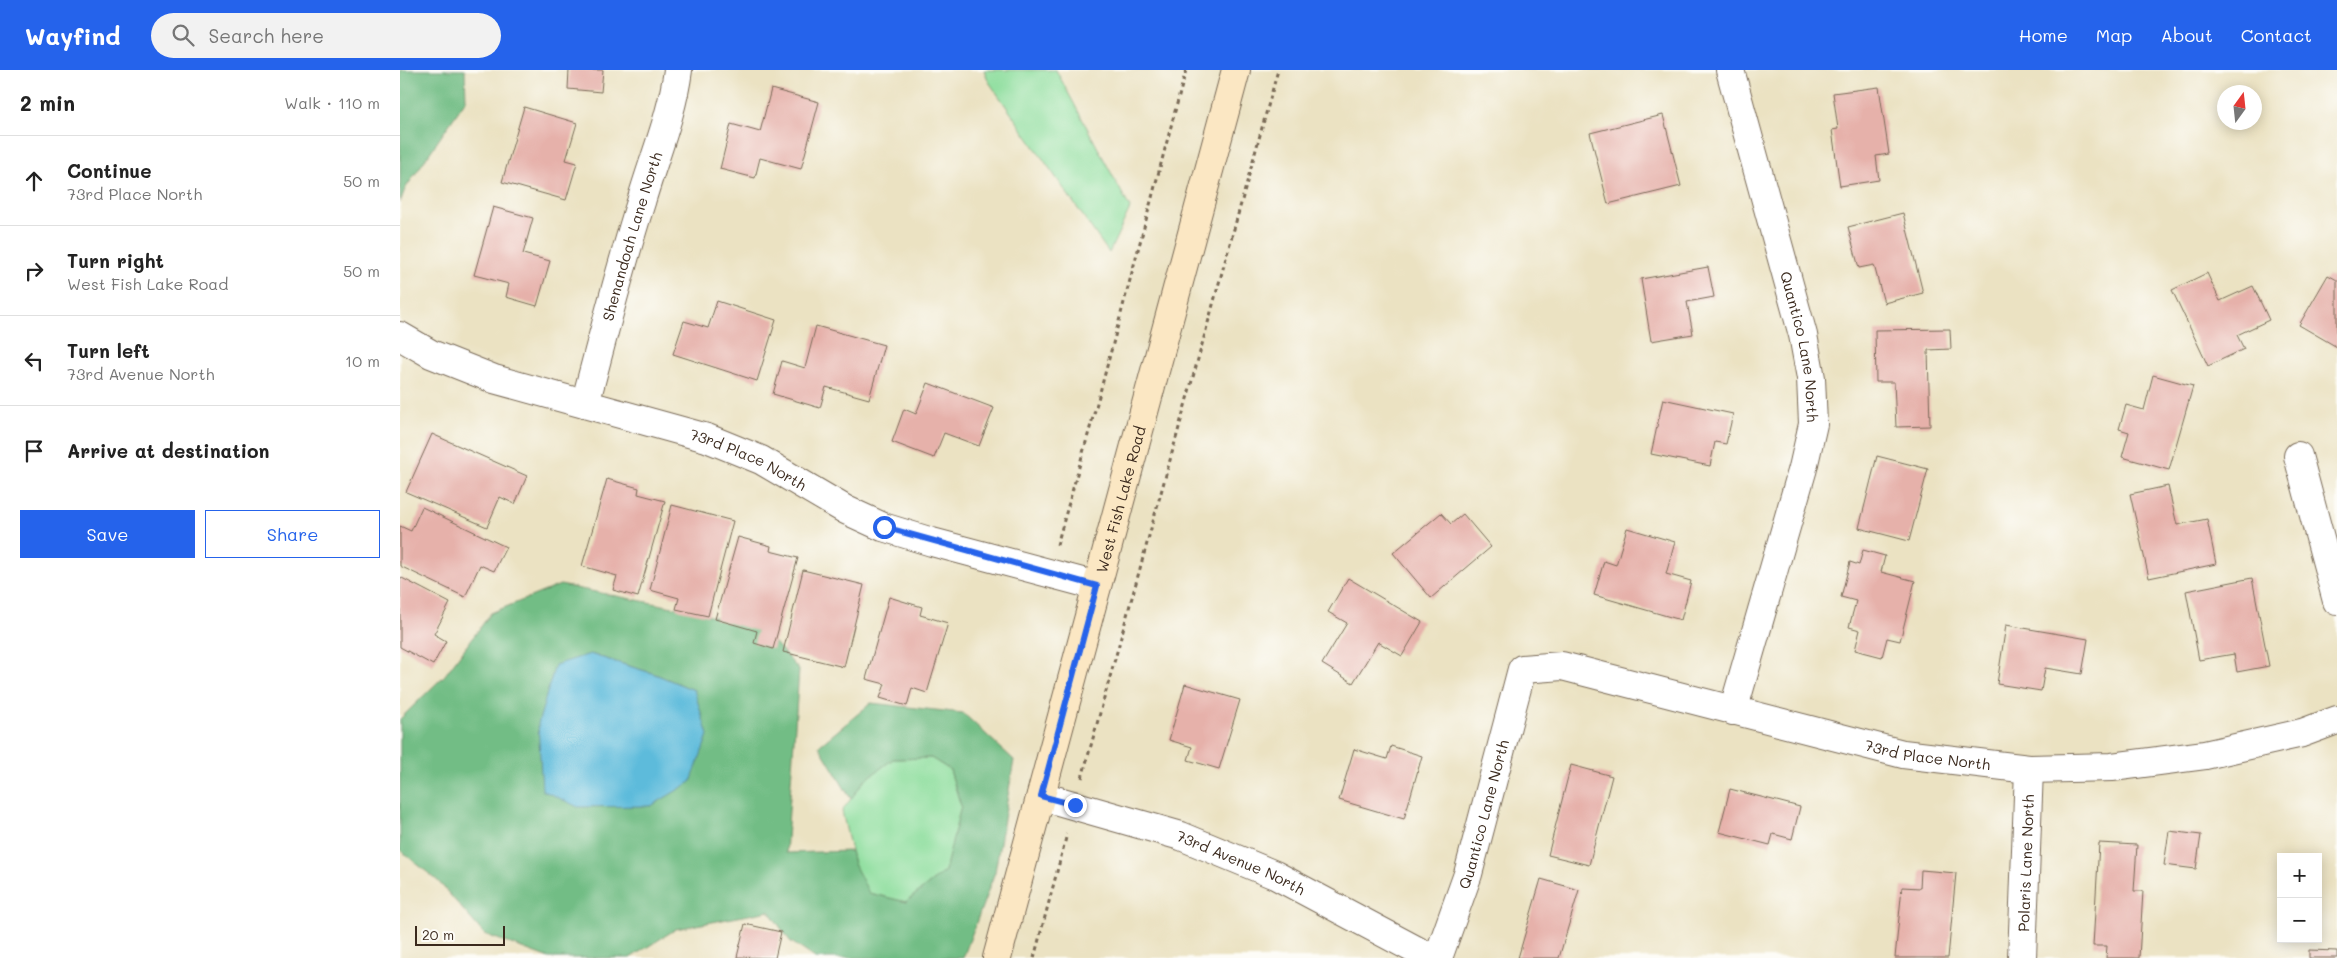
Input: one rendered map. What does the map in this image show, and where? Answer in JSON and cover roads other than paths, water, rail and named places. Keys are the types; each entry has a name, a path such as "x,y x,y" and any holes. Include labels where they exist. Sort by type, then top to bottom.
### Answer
{"street":[{"name":"Shenandoah Lane North","path":"585,404 640,203 666,128 678,70"},
{"name":"West Fish Lake Road","path":"997,958 1236,70"},
{"name":"Quantico Lane North","path":"1730,70 1803,335 1812,378 1814,424 1733,711"},
{"name":"73rd Place North","path":"402,341 494,379 706,438 761,460 846,510 884,527 1097,586"},
{"path":"2298,456 2337,600"},
{"name":"73rd Place North","path":"1522,669 1562,666 1903,754 2029,769 2112,767 2205,755 2302,732 2337,720"},
{"name":"Quantico Lane North","path":"1438,958 1468,874 1522,669"},
{"name":"Polaris Lane North","path":"2022,958 2029,769"},
{"name":"73rd Avenue North","path":"1041,796 1181,836 1275,875 1431,958"}],"water":[{"path":"590,654 655,674 694,690 708,735 691,782 651,806 578,807 542,790 538,724 555,665"}]}
